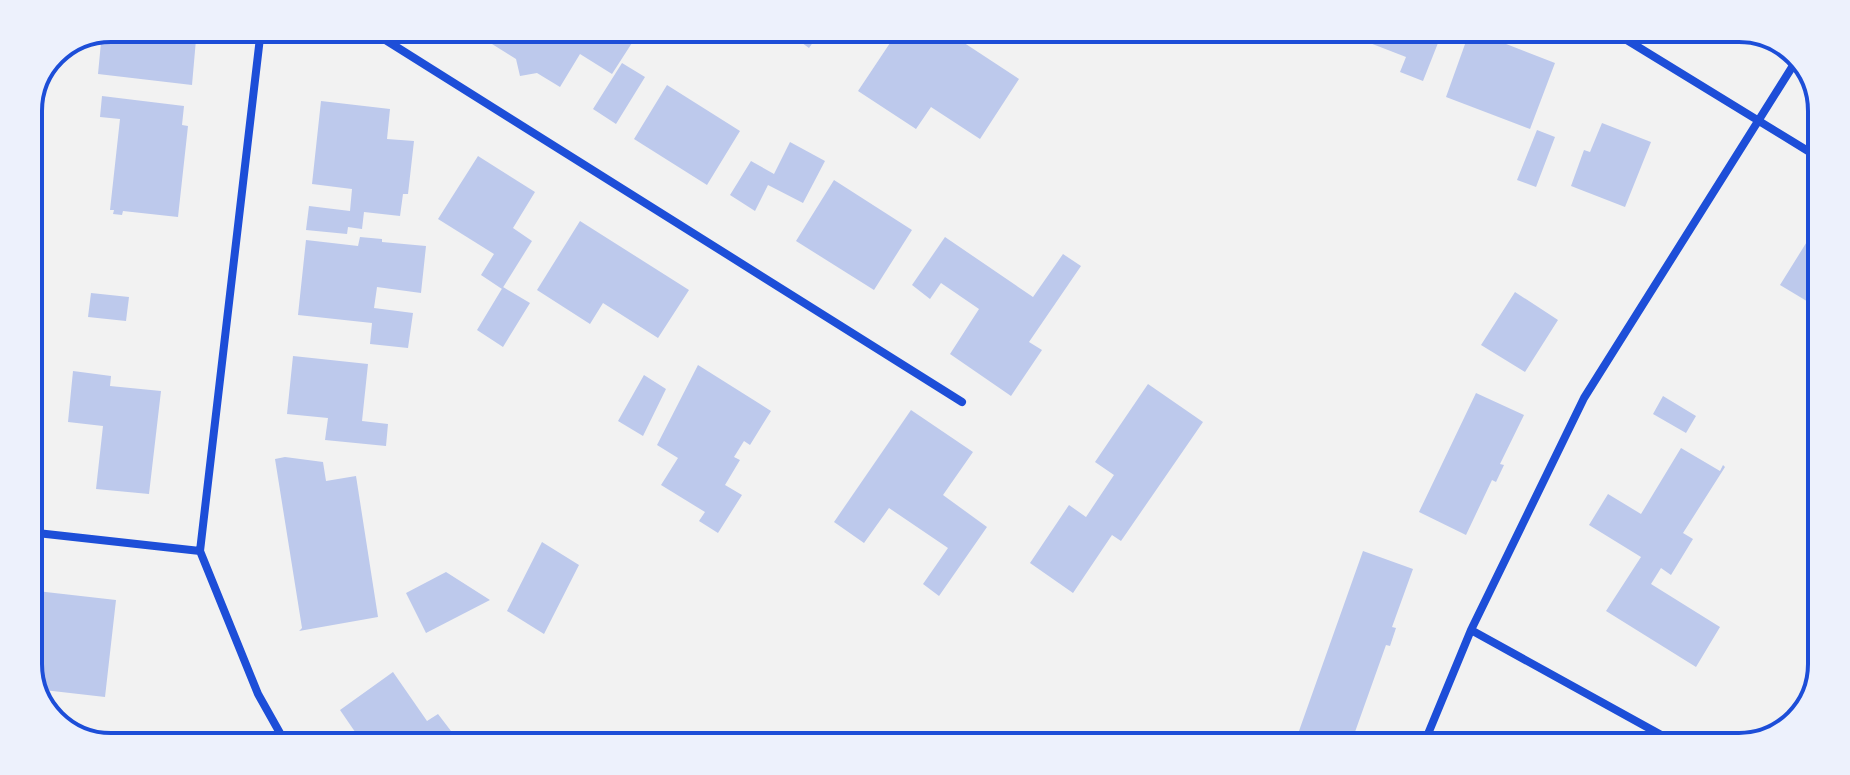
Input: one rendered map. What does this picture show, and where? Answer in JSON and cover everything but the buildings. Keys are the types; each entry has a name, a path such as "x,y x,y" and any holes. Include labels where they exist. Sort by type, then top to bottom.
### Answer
{"street":[{"path":"259,42 200,551 258,694 280,733"},
{"path":"389,42 962,402"},
{"path":"1630,42 1808,151"},
{"path":"1428,733 1471,630 1584,398 1792,67"},
{"path":"42,534 200,551"},
{"path":"1471,630 1658,733"}]}
